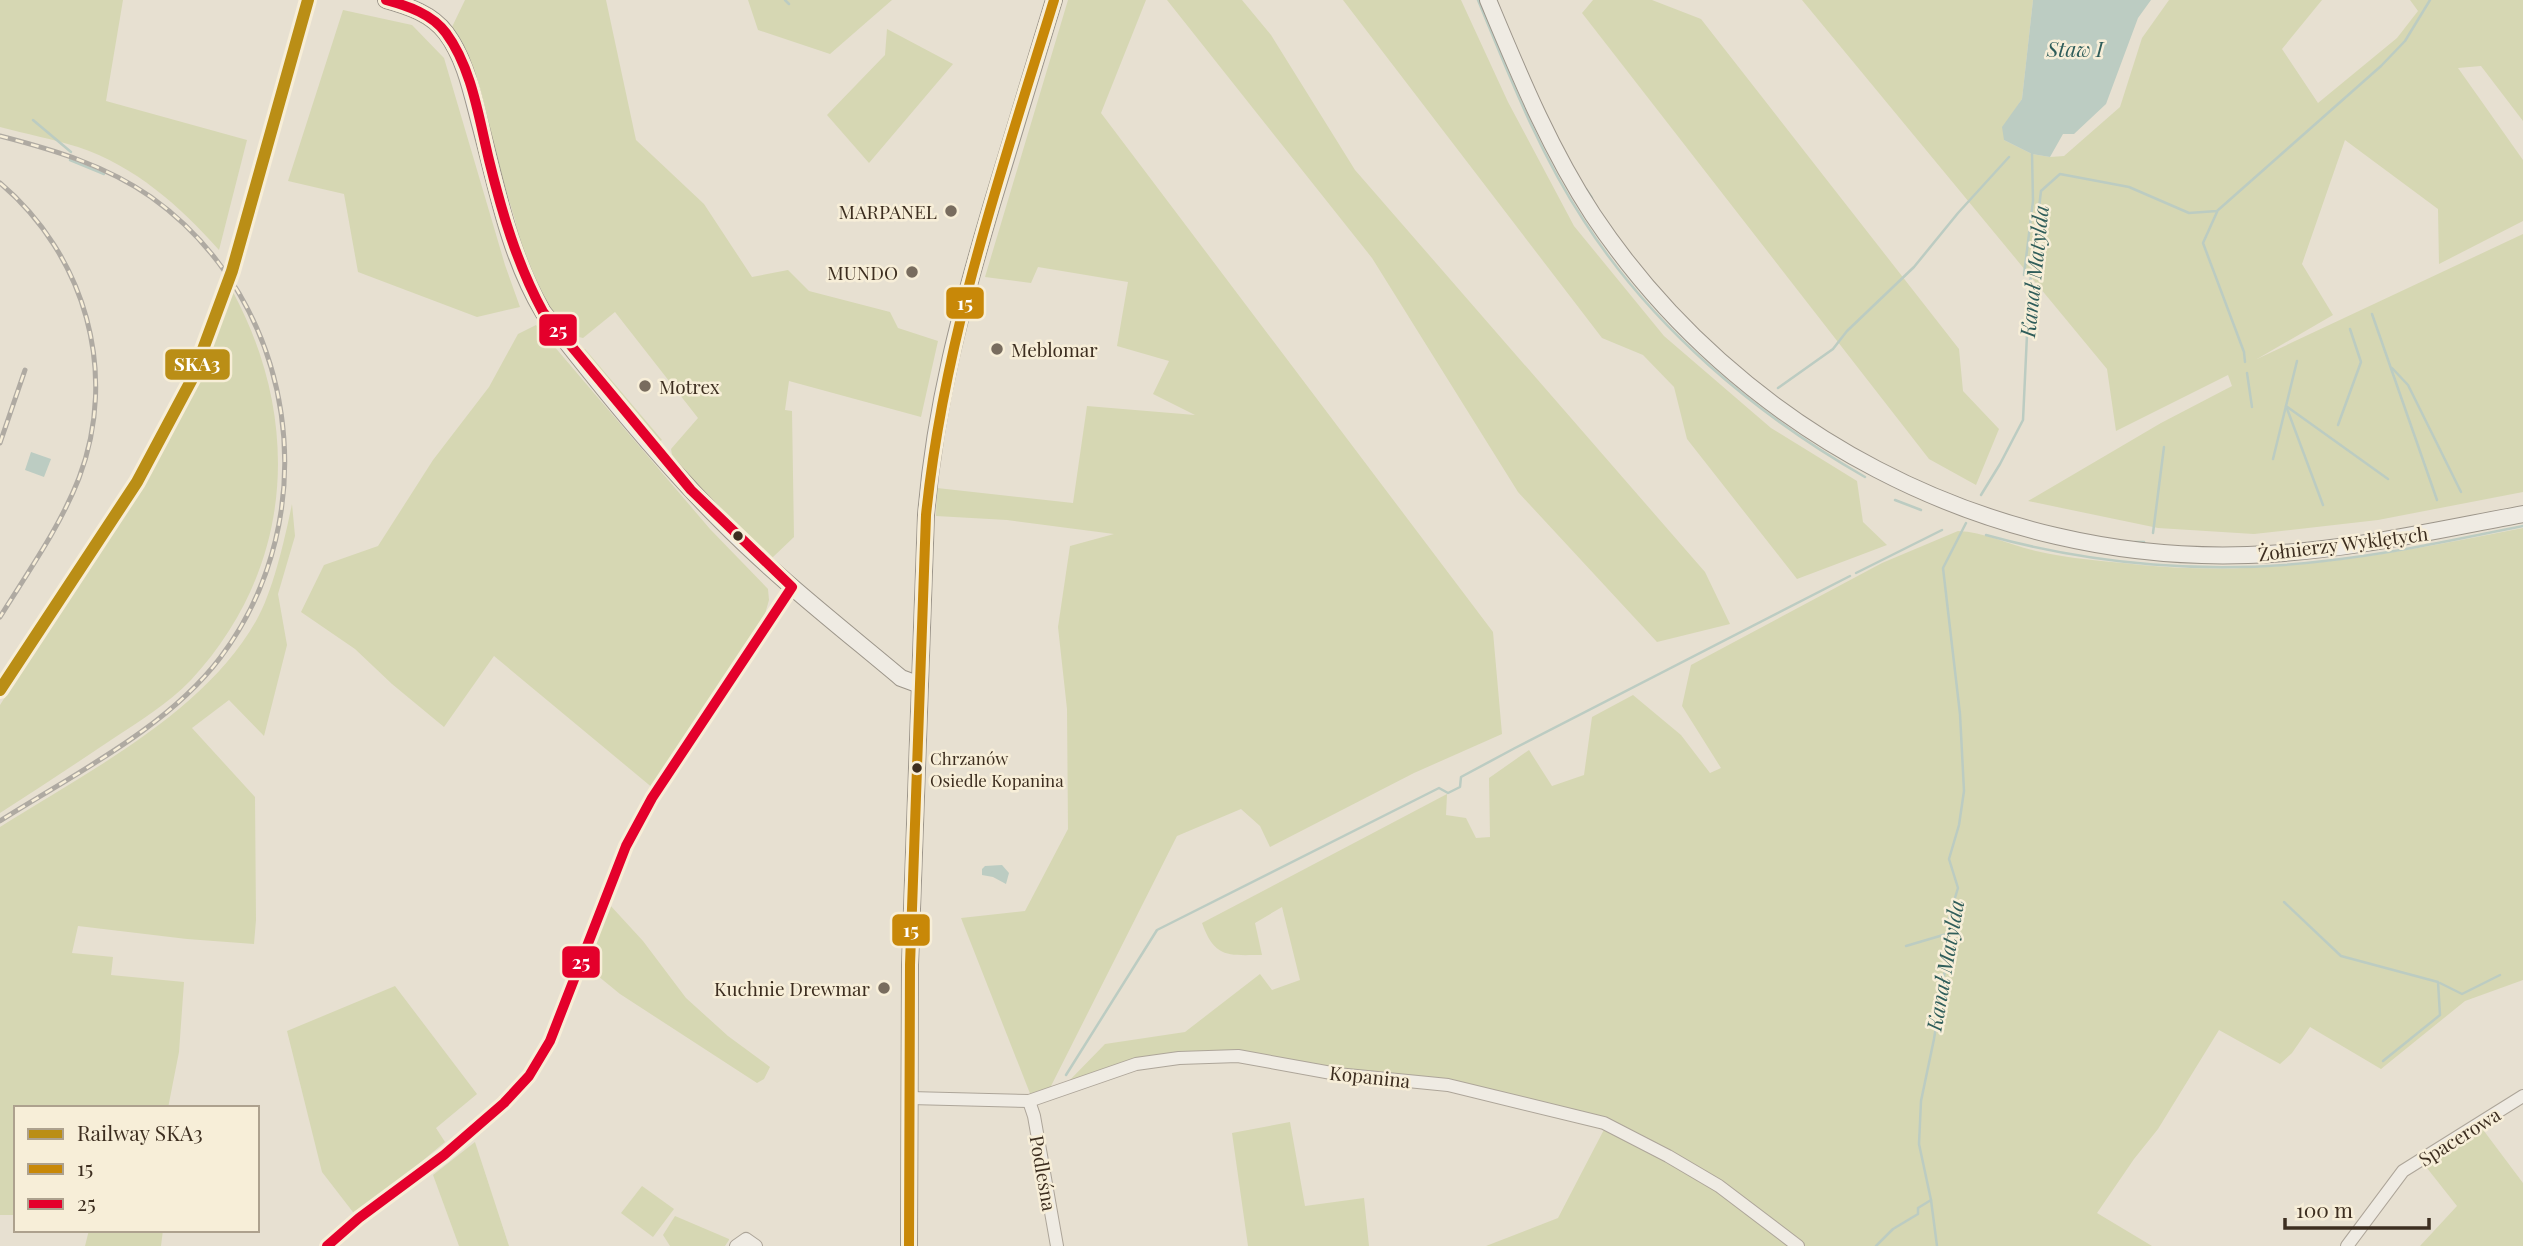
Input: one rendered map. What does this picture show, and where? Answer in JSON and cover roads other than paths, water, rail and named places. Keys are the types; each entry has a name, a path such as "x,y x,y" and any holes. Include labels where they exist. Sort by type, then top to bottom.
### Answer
{"street":[{"path":"386,0 421,12 446,33 454,47 472,92 515,256 527,286 543,312 691,490 792,587 901,678 920,685"},
{"path":"909,1246 911,965 926,515 931,457 939,409 968,284 1054,0"},
{"name":"Żołnierzy Wyklętych","path":"1488,0 1534,108 1571,180 1616,247 1671,313 1750,387 1825,442 1886,475 1954,505 2042,533 2109,547 2178,554 2247,555 2349,546 2523,514"},
{"path":"327,1246 359,1218 444,1155 504,1103 529,1076 550,1041 625,846 652,798 792,587"},
{"name":"Kopanina","path":"909,1098 1029,1101 1136,1064 1183,1058 1238,1056 1337,1074 1448,1084 1604,1123 1719,1186 1798,1246"},
{"name":"Spacerowa","path":"2347,1246 2403,1171 2523,1096"},
{"name":"Podleśna","path":"1029,1101 1057,1246"},
{"path":"736,1246 746,1239 756,1246"}],"water":[{"name":"Staw I","path":"2033,0 2151,0 2138,18 2106,104 2074,134 2063,134 2050,157 2032,154 2004,140 2002,127 2022,99"},
{"path":"31,452 51,459 44,477 25,470"},
{"path":"1002,865 1009,873 1006,884 982,875 985,866"}],"waterway":[{"path":"785,0 789,4"},
{"path":"1478,0 1501,57 1553,168 1611,260 1674,332 1746,397 1824,452 1865,477"},
{"name":"Kanał Matylda","path":"1981,495 2023,420 2029,292 2041,191 2060,174 2129,187 2189,213 2217,211 2381,66 2405,41 2430,0"},
{"path":"33,120 71,152"},
{"path":"2024,275 2033,201 2032,154"},
{"path":"1778,388 1833,349 1847,331 1914,267 2009,157"},
{"path":"70,160 104,174"},
{"path":"1586,189 1592,198"},
{"path":"2217,212 2203,243 2244,352 2245,362"},
{"path":"2372,314 2437,500"},
{"path":"2338,425 2361,362 2350,329"},
{"path":"2297,361 2286,406 2323,505"},
{"path":"2392,368 2408,385 2461,492"},
{"path":"2247,373 2252,407"},
{"path":"2273,459 2286,406 2388,479"},
{"path":"2153,533 2164,447"},
{"path":"1895,500 1921,510"},
{"name":"Kanał Matylda","path":"1937,1246 1919,1144 1921,1101 1951,932 1947,924 1958,888 1949,859 1959,825 1964,791 1960,714 1943,568 1966,523"},
{"path":"1986,535 2068,554 2111,560 2196,567 2239,567 2349,558 2523,526"},
{"path":"1856,573 1942,530"},
{"path":"2135,542 2144,542"},
{"path":"1066,1075 1157,930 1439,788 1448,793 1460,787 1461,777 1850,576"},
{"path":"2284,902 2341,956 2438,982 2440,1015 2383,1061"},
{"path":"1906,946 1950,933"},
{"path":"2440,983 2462,994 2500,975"},
{"path":"1876,1246 1893,1229 1918,1214 1918,1208 1931,1200"}],"railway":[{"path":"0,136 59,153 116,176 151,197 201,241 239,293 266,351 281,413 284,477 275,540 254,601 220,658 198,683 147,728 0,821"},
{"path":"0,183 29,212 54,245 73,280 86,318 94,357 95,397 91,438 79,478 63,514 0,617"},
{"path":"0,443 25,370"}],"rail line":[{"name":"SKA3","path":"0,690 137,482 192,379 232,271 308,0"}],"place":[{"name":"MARPANEL","path":"951,211"},
{"name":"MUNDO","path":"912,272"},
{"name":"Meblomar","path":"997,349"},
{"name":"Motrex","path":"645,386"},
{"name":"Chrzanów Osiedle Kopanina","path":"917,768"},
{"name":"Kuchnie Drewmar","path":"884,988"}]}
